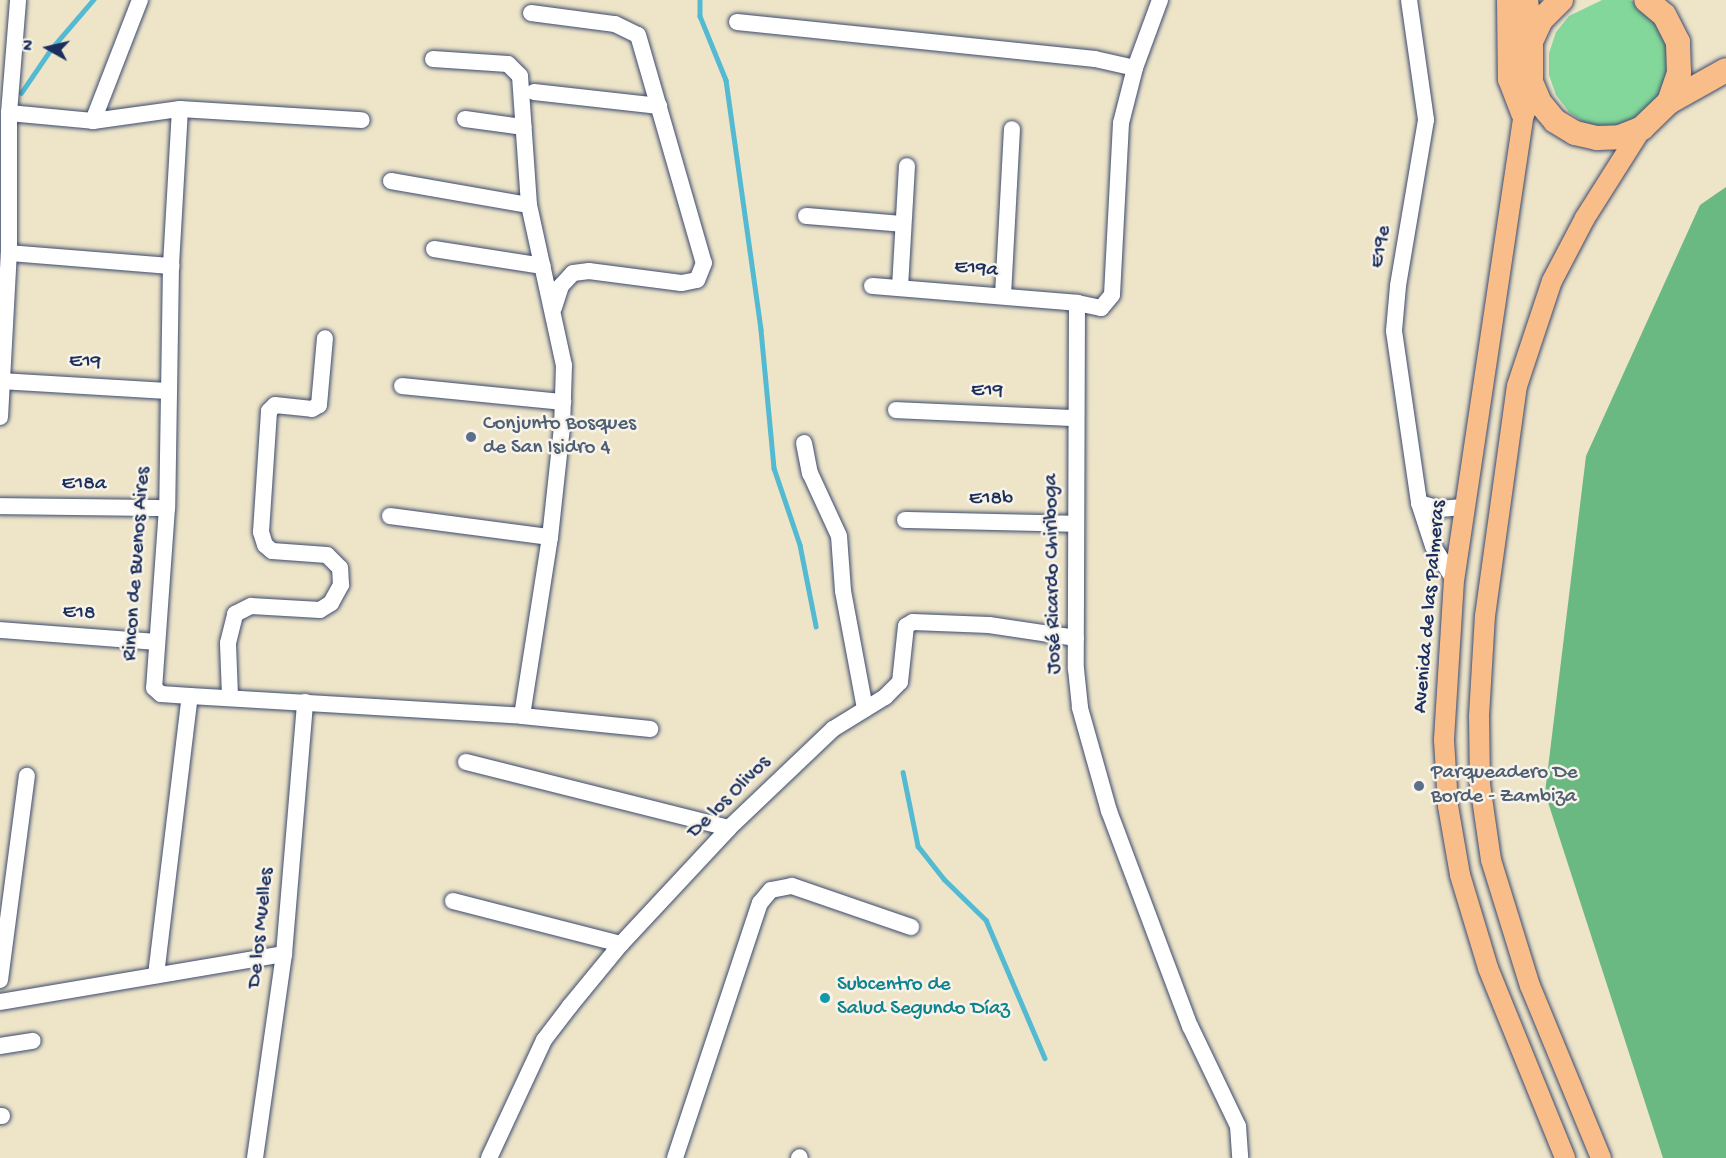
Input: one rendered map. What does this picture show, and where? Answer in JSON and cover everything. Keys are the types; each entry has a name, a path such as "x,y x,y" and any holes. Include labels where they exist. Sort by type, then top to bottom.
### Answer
{"highway":[{"path":"1509,0 1510,79 1523,113"},
{"path":"1526,0 1531,41 1531,82 1540,103 1555,121 1575,133 1597,138 1620,137 1642,129 1669,102 1726,70"},
{"path":"1531,41 1541,20 1561,0"},
{"path":"1646,0 1664,15 1678,42 1679,73 1669,102"}],"main road":[{"name":"Avenida de las Palmeras","path":"1531,82 1523,113 1463,507 1454,580 1444,740 1448,806 1460,875 1488,968 1565,1158"},
{"path":"1601,1158 1530,986 1491,860 1480,784 1479,716 1486,604 1516,386 1552,281 1585,218 1642,129"}],"street":[{"path":"0,417 9,253 9,113 18,0"},
{"path":"93,121 140,0"},
{"path":"1077,303 1101,308 1112,295 1121,123 1135,68 1160,0"},
{"name":"E19e","path":"1409,0 1426,120 1398,286 1394,331 1419,502 1433,546 1454,580"},
{"path":"531,13 615,24 638,35 704,263 697,280 681,283 589,271 573,273 561,286 553,311"},
{"path":"736,22 1037,52 1135,68"},
{"path":"433,59 513,67 521,81 529,205 564,364 563,402 550,537 522,716"},
{"path":"534,92 658,105"},
{"path":"9,113 93,121 180,109 362,120"},
{"name":"Rincon de Buenos Aires","path":"180,109 171,266 167,508 154,688 161,694 230,696 522,716 650,729"},
{"path":"465,119 523,126"},
{"path":"1003,295 1012,129"},
{"path":"900,287 907,166"},
{"path":"391,181 529,205"},
{"path":"806,216 903,224"},
{"path":"434,249 543,266"},
{"path":"9,253 171,266"},
{"name":"E19a","path":"872,286 1003,295 1077,303"},
{"name":"José Ricardo Chiriboga","path":"1077,303 1075,524 1076,638 1080,708 1109,811 1190,1026 1238,1126 1240,1158"},
{"path":"230,696 228,643 235,614 251,606 320,610 331,603 341,585 340,568 332,558 318,552 272,551 265,545 261,527 269,411 275,405 312,409 319,405 325,338"},
{"name":"E19","path":"1,381 168,391"},
{"path":"402,386 563,402"},
{"name":"E19","path":"896,410 1075,418"},
{"path":"804,443 810,473 839,536 843,591 865,709"},
{"path":"1419,502 1440,509 1463,507"},
{"name":"E18a","path":"0,506 167,508"},
{"path":"390,516 550,537"},
{"name":"E18b","path":"905,520 1075,524"},
{"name":"De los Olivos","path":"489,1158 544,1040 621,944 729,828 833,729 865,709 900,682 904,674 903,634 913,622 989,624 1076,638"},
{"name":"E18","path":"0,630 156,642"},
{"path":"156,975 190,696"},
{"name":"De los Muelles","path":"255,1158 284,954 305,702"},
{"path":"466,762 729,828"},
{"path":"0,980 27,776"},
{"path":"675,1158 760,903 771,890 792,886 911,927"},
{"path":"453,901 621,944"},
{"path":"0,1002 284,954"},
{"path":"0,1046 33,1041"}],"green space":[{"path":"1602,0 1630,0 1649,9 1678,64 1648,119 1607,129 1586,124 1569,112 1556,95 1549,75 1549,53 1556,32 1569,16"},
{"path":"1726,187 1726,1158 1663,1158 1545,793 1586,456 1700,205"}],"waterway":[{"path":"21,93 51,49 93,0"},
{"path":"700,0 700,16 726,80 761,330 774,468 800,545 816,626"},
{"path":"903,772 918,846 944,879 986,920 1045,1058"}],"place":[{"name":"Conjunto Bosques de San Isidro 4","path":"471,437"},
{"name":"Parqueadero De Borde - Zambiza","path":"1419,786"},
{"name":"Subcentro de Salud Segundo Díaz","path":"825,998"}]}
